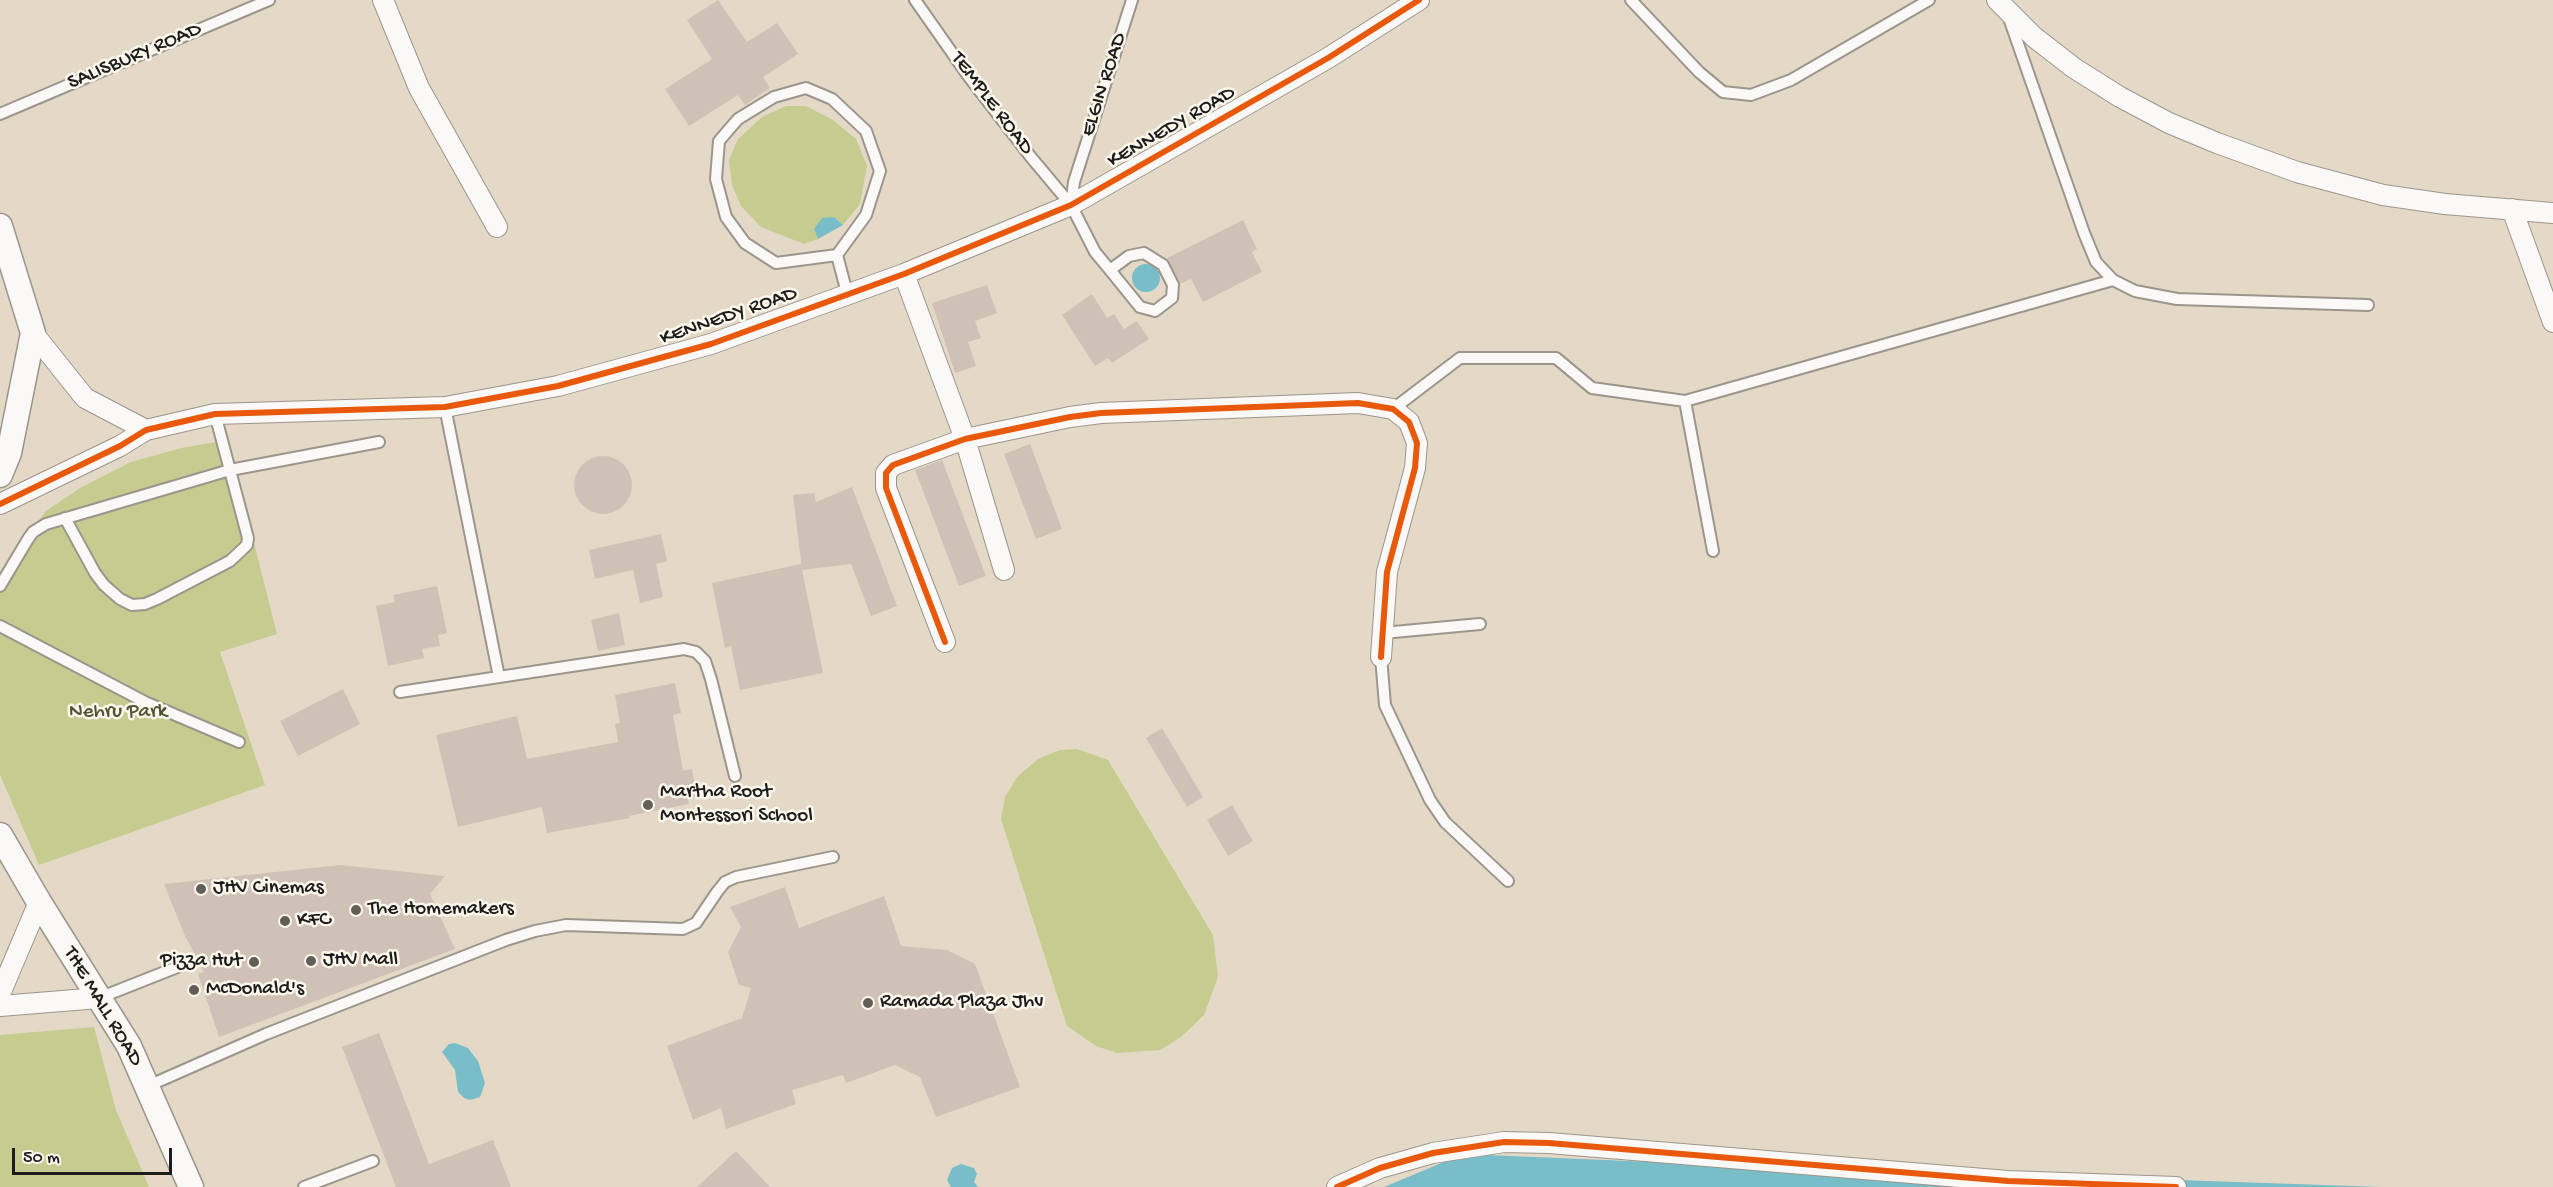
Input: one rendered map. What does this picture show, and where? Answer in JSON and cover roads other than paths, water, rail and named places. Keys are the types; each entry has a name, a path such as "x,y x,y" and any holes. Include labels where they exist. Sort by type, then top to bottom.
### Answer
{"street":[{"path":"383,0 419,88 497,227"},
{"name":"KENNEDY ROAD","path":"0,504 120,446 146,430 215,414 445,407 558,386 711,344 904,274 1071,205 1328,58 1419,0"},
{"path":"2002,4 2034,37 2074,68 2120,97 2169,123 2217,143 2296,172 2383,195 2445,204 2553,213"},
{"path":"2512,209 2553,322"},
{"path":"0,226 33,333 85,398 146,430"},
{"path":"904,274 965,439 1004,570"},
{"path":"0,475 9,453 33,333"},
{"path":"945,642 885,480 886,473 894,465 965,439 1070,417 1101,413 1358,403 1393,409 1409,422 1417,443 1414,468 1387,572 1381,657"},
{"name":"THE MALL ROAD","path":"0,834 39,902 129,1046 191,1187"},
{"path":"0,994 39,902"},
{"path":"0,1006 99,998"},
{"path":"1337,1187 1380,1168 1433,1153 1504,1142 1549,1143 2008,1181 2176,1187"}],"lane":[{"name":"SALISBURY ROAD","path":"0,114 269,0"},
{"name":"TEMPLE ROAD","path":"915,0 969,76 1071,205 1095,252 1110,270"},
{"name":"ELGIN ROAD","path":"1071,205 1074,182 1132,0"},
{"path":"1631,0 1698,72 1723,92 1751,95 1791,80 1929,0"},
{"path":"2002,4 2084,233 2096,262 2113,280 2135,291 2177,299 2368,305"},
{"path":"806,87 832,99 866,131 880,171 866,215 837,255 776,263 745,243 726,217 716,179 719,141 738,119 774,98 806,87"},
{"path":"1144,253 1163,265 1173,285 1172,298 1155,310 1140,307 1110,270 1129,256 1144,253"},
{"path":"837,255 847,293"},
{"path":"1393,409 1460,358 1556,358 1592,388 1684,401 1702,398 2113,280"},
{"path":"1684,401 1713,551"},
{"path":"445,407 499,677"},
{"path":"65,518 104,585 120,599 132,605 145,604 230,561 247,545 247,530 215,414"},
{"path":"0,586 33,532 46,524 230,470 379,442"},
{"path":"1383,633 1480,624"},
{"path":"0,626 145,702 239,742"},
{"path":"400,692 684,649 696,652 705,661 711,680 735,776"},
{"path":"1381,657 1386,705 1430,800 1445,822 1508,881"},
{"path":"148,1086 266,1034 506,940 566,924 683,929 696,923 725,882 736,877 833,857"},
{"path":"99,998 190,962"},
{"path":"304,1187 373,1161"}],"water":[{"path":"834,217 843,225 818,239 814,229 822,218"},
{"path":"1146,264 1156,268 1160,278 1156,288 1146,292 1136,288 1132,278 1136,268"},
{"path":"455,1043 468,1048 478,1061 485,1083 480,1097 470,1100 458,1092 455,1070 442,1052 449,1044"},
{"path":"1463,1154 1652,1162 2382,1187 1384,1187"},
{"path":"961,1164 974,1168 977,1174 974,1182 978,1187 951,1187 947,1180 952,1168"}],"place":[{"name":"Martha Root Montessori School","path":"648,805"},
{"name":"JHV Cinemas","path":"201,889"},
{"name":"The Homemakers","path":"356,910"},
{"name":"KFC","path":"285,921"},
{"name":"JHV Mall","path":"311,961"},
{"name":"Pizza Hut","path":"254,962"},
{"name":"McDonald's","path":"194,990"},
{"name":"Ramada Plaza Jhv","path":"868,1003"}],"park label":[{"name":"Nehru Park","path":"118,713"}]}
